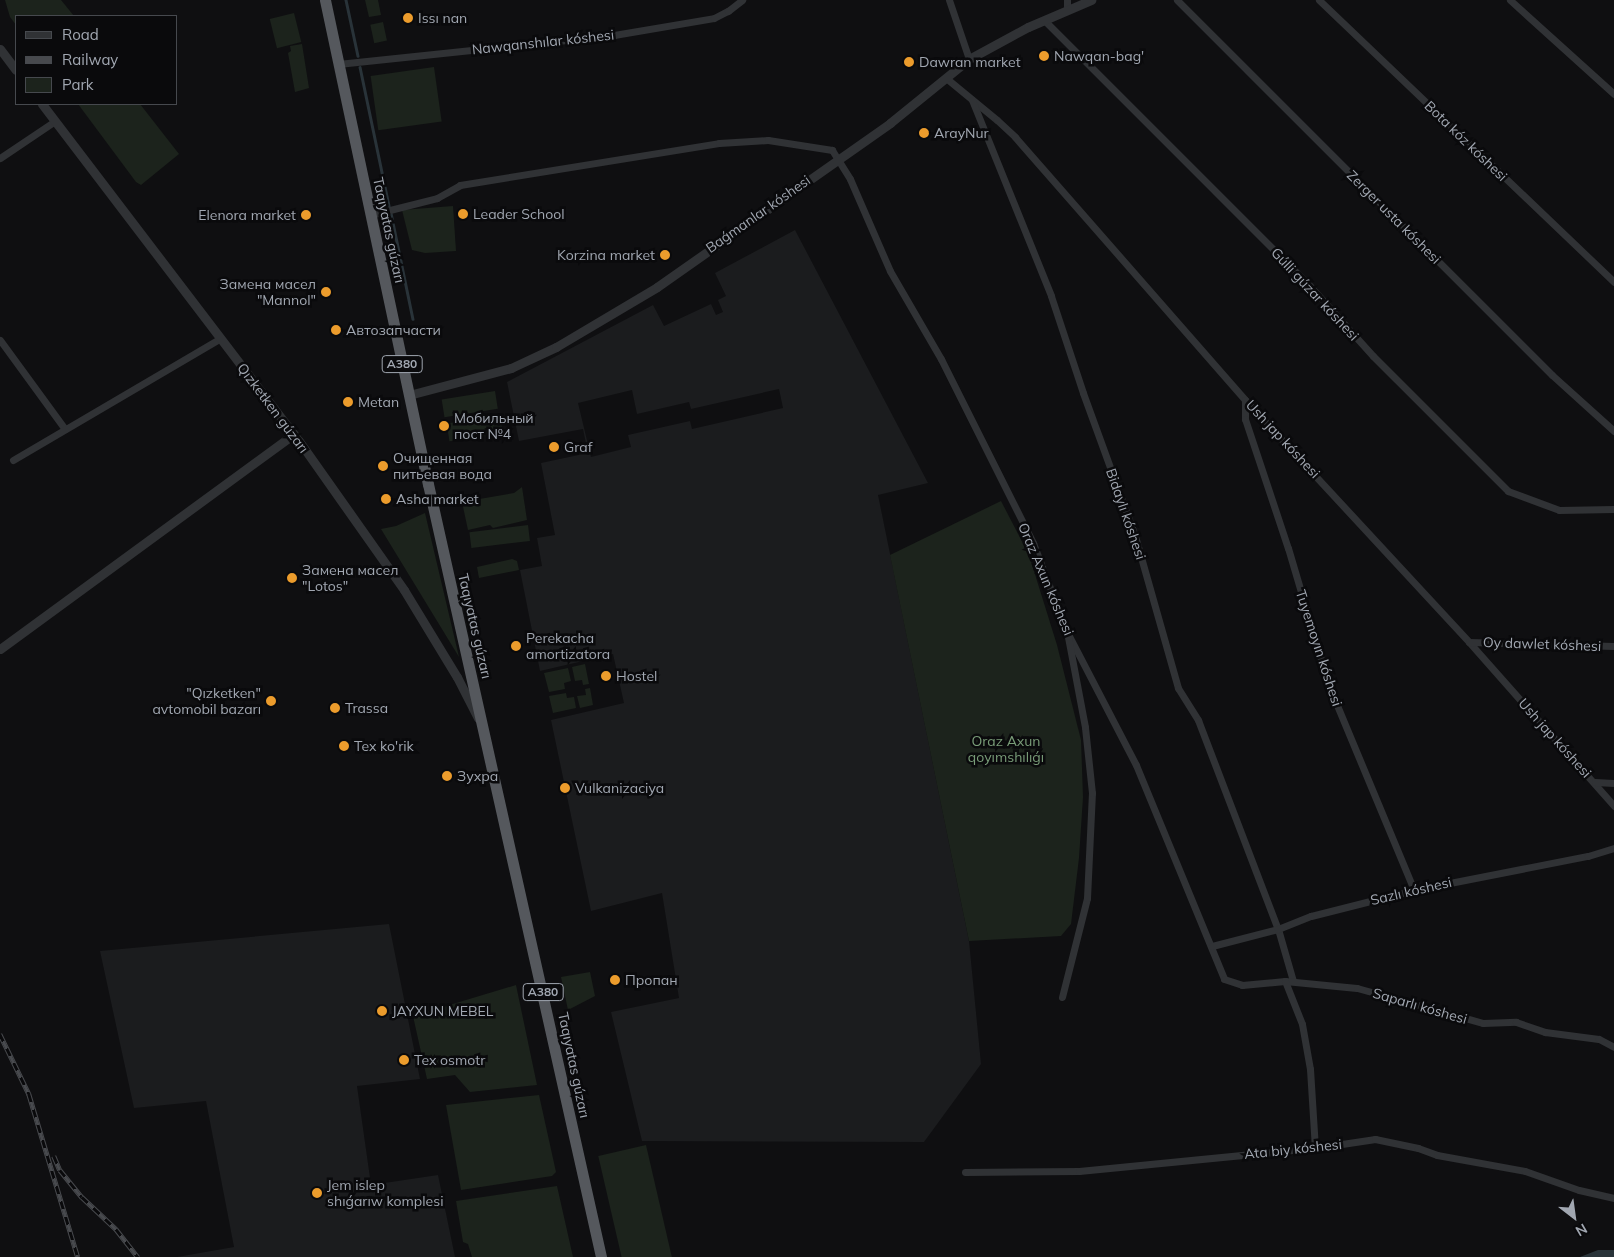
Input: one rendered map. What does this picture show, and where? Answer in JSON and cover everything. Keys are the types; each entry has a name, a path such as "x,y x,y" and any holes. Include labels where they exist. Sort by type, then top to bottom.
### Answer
{"highway":[{"name":"Taqıyatas gúzarı","path":"325,0 409,396 601,1257"}],"street":[{"name":"Nawqanshılar kóshesi","path":"338,64 614,36 714,18 728,11 742,0"},
{"path":"950,0 969,59"},
{"name":"Baǵmanlar kóshesi","path":"409,396 511,368 556,347 657,287 890,123 969,59 1044,20 1067,4 1091,0"},
{"name":"Zerger usta kóshesi","path":"1177,0 1552,375 1614,431"},
{"name":"Bota kóz kóshesi","path":"1319,0 1614,282"},
{"path":"1510,0 1614,94"},
{"name":"Gúlli gúzar kóshesi","path":"1044,20 1310,286 1373,356 1508,491 1559,510 1614,509"},
{"path":"0,49 15,69"},
{"name":"Ush jap kóshesi","path":"946,78 1015,137 1245,400 1469,642 1614,806"},
{"name":"Bidaylı kóshesi","path":"972,100 1051,296 1083,393 1135,536 1178,688 1198,720 1278,929 1289,981 1302,1024 1310,1069 1315,1148"},
{"name":"Qızketken gúzarı","path":"43,105 294,434 404,590 457,677 482,728"},
{"path":"0,158 55,122"},
{"path":"370,215 436,198 460,185 719,143 768,140 832,150 837,159"},
{"name":"Oraz Axun kóshesi","path":"837,159 850,179 890,271 941,359 1034,543 1066,630 1133,757 1224,979"},
{"path":"13,460 221,338"},
{"path":"0,340 65,429"},
{"name":"Tuyemoyın kóshesi","path":"1245,400 1244,419 1288,548 1329,686 1414,890"},
{"path":"0,650 294,434"},
{"path":"1062,997 1087,898 1092,793 1085,727 1066,630"},
{"name":"Oy dawlet kóshesi","path":"1469,642 1614,646"},
{"path":"1594,782 1614,783"},
{"name":"Sazlı kóshesi","path":"1212,946 1278,929 1311,916 1414,890 1588,856 1614,848"},
{"name":"Saparlı kóshesi","path":"1224,979 1242,985 1289,981 1357,988 1484,1023 1516,1022 1544,1032 1600,1039 1614,1046"},
{"name":"Ata biy kóshesi","path":"965,1172 1079,1172 1315,1148 1375,1139 1418,1148 1437,1155 1525,1171 1579,1190 1614,1198"}],"shaded area":[{"path":"795,230 928,483 878,495 969,941 981,1064 924,1142 642,1141 611,1012 679,998 662,893 591,911 551,720 624,703 613,654 540,671 520,570 542,566 537,538 555,535 541,463 588,453 583,429 519,441 507,382 653,305 664,326 711,304 716,315 723,312 718,300 726,296 715,273","holes":["779,389 783,408 692,429 690,421 628,435 631,447 591,457 578,403 632,390 637,414 689,402 691,409"]},
{"path":"389,924 420,1079 357,1086 371,1185 438,1175 455,1257 177,1257 234,1247 206,1101 134,1108 100,951"},
{"path":"1598,1250 1614,1250 1614,1257 1580,1257"}],"green space":[{"path":"5,0 61,0 73,15 15,15 15,24 10,17"},
{"path":"365,0 378,0 381,15 369,17"},
{"path":"294,13 301,42 277,48 270,19"},
{"path":"383,22 387,41 374,43 370,25"},
{"path":"302,44 309,88 295,92 288,53 291,51 290,46"},
{"path":"434,67 442,121 378,130 371,76"},
{"path":"79,105 141,105 179,154 141,185 136,182"},
{"path":"453,206 456,251 425,253 412,250 402,210"},
{"path":"495,391 498,409 444,417 442,399"},
{"path":"500,415 503,433 449,441 447,423"},
{"path":"522,487 527,520 493,528 490,525 468,530 462,502 514,493"},
{"name":"Oraz Axun qoyımshılıǵı","path":"1001,501 1029,555 1057,645 1081,740 1083,797 1079,858 1071,924 1061,936 969,941 890,555"},
{"path":"425,513 459,657 381,529 396,526"},
{"path":"528,525 530,541 471,548 469,532"},
{"path":"512,559 517,561 519,570 479,578 477,567"},
{"path":"585,664 589,684 583,685 582,680 575,681 572,667"},
{"path":"568,668 571,681 564,683 565,689 549,692 544,673"},
{"path":"590,688 593,705 580,708 577,696 586,695 585,689"},
{"path":"566,693 567,698 574,697 576,708 553,713 549,696"},
{"path":"590,972 595,996 568,1010 561,977"},
{"path":"516,985 537,1085 470,1092 455,1075 427,1079 413,1016"},
{"path":"539,1095 556,1172 552,1176 461,1190 446,1105"},
{"path":"646,1145 672,1257 622,1257 598,1156"},
{"path":"557,1186 573,1257 472,1257 468,1244 463,1242 456,1201"}],"waterway":[{"path":"346,0 358,56"},
{"path":"360,67 389,206"},
{"path":"391,213 413,319"}],"railway":[{"path":"0,1034 29,1094 78,1257"},
{"path":"54,1156 60,1170 82,1197 116,1229 138,1257"}],"place":[{"name":"Issı nan","path":"408,18"},
{"name":"Nawqan-bag'","path":"1044,56"},
{"name":"Dawran market","path":"909,62"},
{"name":"ArayNur","path":"924,133"},
{"name":"Leader School","path":"463,214"},
{"name":"Elenora market","path":"306,215"},
{"name":"Korzina market","path":"665,255"},
{"name":"Замена масел \"Mannol\"","path":"326,292"},
{"name":"Автозапчасти","path":"336,330"},
{"name":"Metan","path":"348,402"},
{"name":"Мобильный пост №4","path":"444,426"},
{"name":"Graf","path":"554,447"},
{"name":"Очищенная питьевая вода","path":"383,466"},
{"name":"Asha market","path":"386,499"},
{"name":"Замена масел \"Lotos\"","path":"292,578"},
{"name":"Perekacha amortizatora","path":"516,646"},
{"name":"Hostel","path":"606,676"},
{"name":"\"Qızketken\" avtomobil bazarı","path":"271,701"},
{"name":"Trassa","path":"335,708"},
{"name":"Tex ko'rik","path":"344,746"},
{"name":"Зухра","path":"447,776"},
{"name":"Vulkanizaciya","path":"565,788"},
{"name":"Пропан","path":"615,980"},
{"name":"JAYXUN MEBEL","path":"382,1011"},
{"name":"Tex osmotr","path":"404,1060"},
{"name":"Jem islep shıǵarıw komplesi","path":"317,1193"}]}
